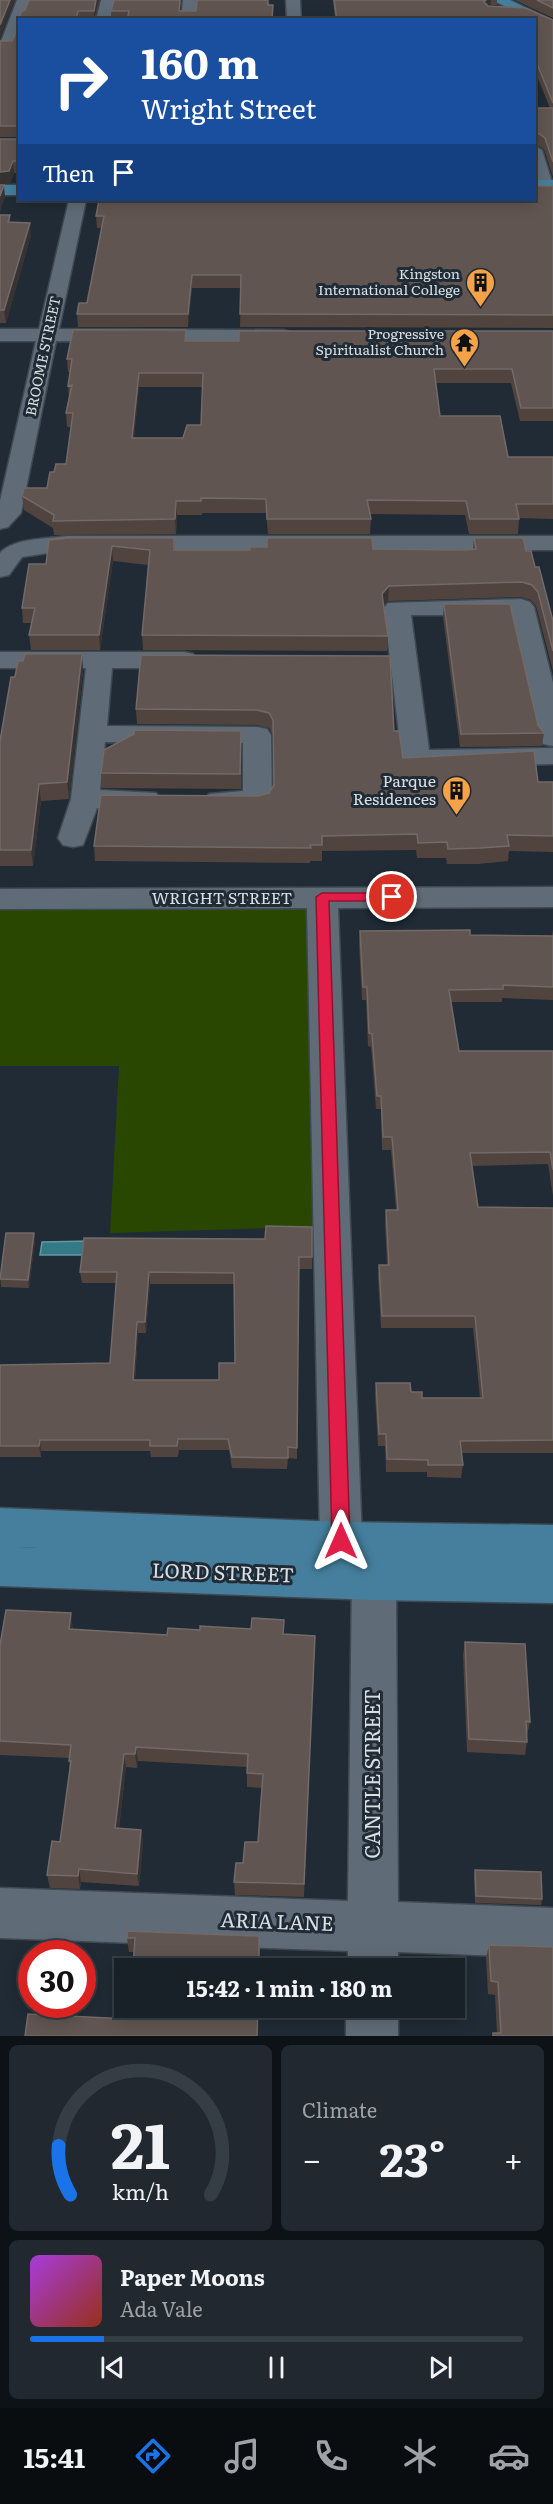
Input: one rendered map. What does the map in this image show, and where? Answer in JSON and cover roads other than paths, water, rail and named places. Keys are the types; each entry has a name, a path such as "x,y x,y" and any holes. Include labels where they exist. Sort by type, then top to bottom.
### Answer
{"main road":[{"path":"514,0 553,19"},
{"path":"494,6 525,12 553,26"},
{"path":"0,184 18,184"},
{"path":"0,190 18,190"},
{"path":"0,1527 341,1541 553,1544"},
{"name":"LORD STREET","path":"0,1566 374,1580 553,1583"}],"street":[{"path":"7,52 24,0"},
{"path":"104,18 108,0"},
{"path":"188,18 190,0"},
{"path":"293,0 294,18"},
{"path":"0,19 17,19"},
{"path":"536,150 553,151"},
{"path":"536,158 544,188"},
{"name":"BROOME STREET","path":"9,541 47,335 77,201"},
{"path":"0,335 300,336"},
{"path":"9,541 553,543"},
{"path":"553,738 521,607 397,608 390,661 417,759 553,756"},
{"path":"0,660 204,660"},
{"path":"73,838 85,799 100,660"},
{"path":"85,799 258,800 257,735 93,734"},
{"path":"322,897 341,1541"},
{"name":"WRIGHT STREET","path":"0,899 553,897"},
{"name":"CANTLE STREET","path":"373,1947 374,1580"},
{"name":"ARIA LANE","path":"0,1913 373,1947 553,1933"},
{"path":"372,2018 372,2036"}],"water":[{"path":"90,1241 89,1255 40,1255 42,1242"}],"place":[{"name":"Kingston International College","path":"481,308"},
{"name":"Progressive Spiritualist Church","path":"465,368"},
{"name":"Parque Residences","path":"457,816"}]}
